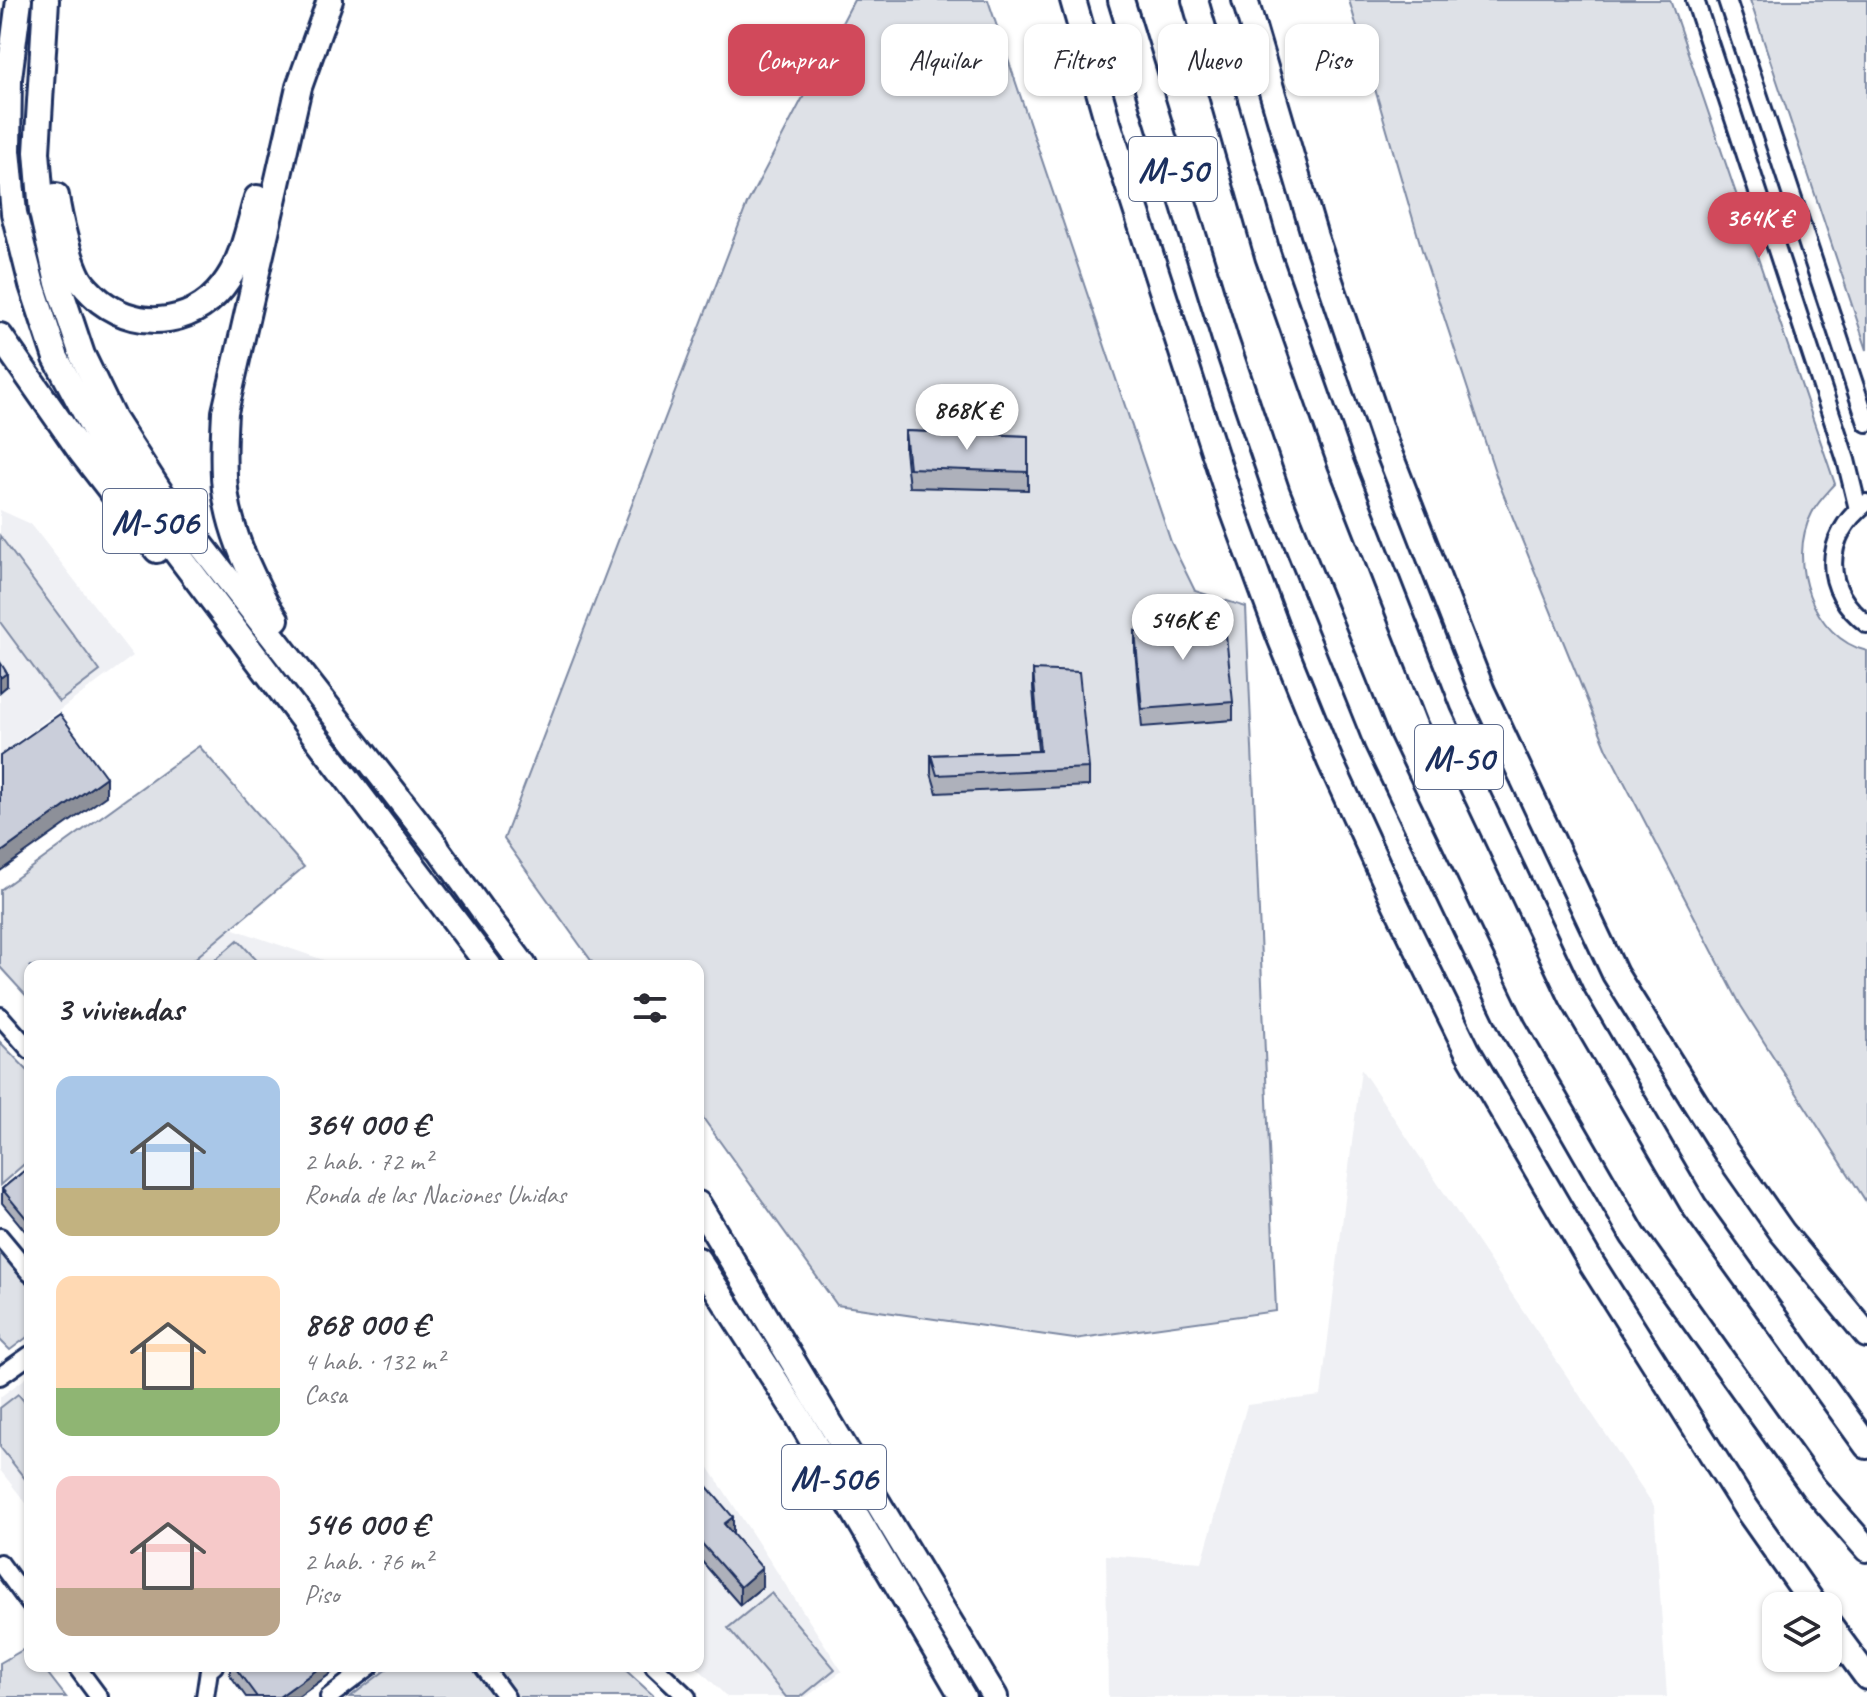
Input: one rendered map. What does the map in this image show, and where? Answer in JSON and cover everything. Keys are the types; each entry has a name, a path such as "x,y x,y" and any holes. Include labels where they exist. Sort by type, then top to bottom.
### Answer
{"highway":[{"name":"M-506","path":"19,0 9,78 8,151 14,213 32,285 56,358 96,433 170,544 484,960"},
{"name":"M-506","path":"46,0 37,152 42,212 58,283 82,355 113,419 160,492 436,846"},
{"path":"40,81 59,215 80,279 95,297 113,311 135,319 157,322 180,317 200,308 213,296 228,280 240,257 284,82 315,0"},
{"name":"M-506","path":"330,0 299,87 230,386 222,460 225,500 234,539 267,607 383,761 436,846"},
{"path":"1073,0 1108,123 1233,510 1324,747 1396,905 1467,1050 1590,1261 1746,1508 1805,1592"},
{"name":"M-50","path":"1121,0 1225,339 1277,493 1377,742 1513,1027 1633,1235 1813,1487 1867,1549"},
{"name":"M-50","path":"1195,0 1268,256 1341,464 1439,715 1572,997 1694,1206 1867,1446"},
{"path":"1245,0 1314,234 1384,440 1488,705 1615,974 1726,1152 1774,1221 1867,1335"},
{"path":"0,336 81,452 159,554 330,758"},
{"name":"M-506","path":"485,914 520,960"},
{"name":"M-506","path":"704,1214 995,1697"},
{"name":"M-506","path":"704,1269 795,1411 963,1697"},
{"path":"932,1589 1009,1697"},
{"path":"1842,1644 1861,1670 1867,1688"}],"main road":[{"name":"M-506","path":"436,846 485,914"}],"street":[{"path":"1695,0 1863,506 1848,520 1838,537 1833,571 1844,602 1867,624"},
{"path":"1727,0 1867,423"},
{"path":"0,1016 24,1043"},
{"path":"0,1237 24,1266"},
{"path":"0,1376 24,1359"},
{"path":"0,1563 24,1596"},
{"path":"80,1672 99,1697"},
{"path":"205,1697 209,1672"},
{"path":"329,1697 362,1672"},
{"path":"487,1672 506,1697"},
{"path":"660,1672 687,1697"}],"shaded area":[{"path":"854,0 988,0 996,24 881,24 881,96 1008,96 1008,59 1171,542 1195,591 1246,607 1276,1311 1074,1339 837,1305 704,1119 704,960 591,960 504,839 747,204 804,96 865,96 865,24 841,24"},
{"path":"1349,0 1670,0 1835,484 1814,509 1805,532 1802,553 1810,596 1819,615 1832,631 1848,643 1867,651 1867,1203 1741,1006 1607,749 1498,481 1422,250 1377,96 1379,24 1356,24"},
{"path":"1750,0 1867,0 1867,350"},
{"path":"0,510 31,524 133,656 0,754"},
{"path":"0,536 100,671 59,702 0,622"},
{"path":"199,746 304,867 193,960 24,960 24,993 0,967 0,890"},
{"path":"225,926 324,960 187,960"},
{"path":"238,940 256,960 215,960"},
{"path":"0,1042 24,1067 24,1164 0,1185"},
{"path":"1361,1069 1654,1506 1667,1697 1108,1697 1106,1555 1202,1562 1247,1405 1321,1396"},
{"path":"0,1252 24,1280 24,1340 10,1350 0,1340"},
{"path":"24,1379 24,1500 0,1470 0,1397"},
{"path":"18,1394 24,1401 24,1477 0,1447 0,1408"},
{"path":"704,1460 842,1671 806,1697 727,1697 702,1672"},
{"path":"771,1593 835,1669 801,1697 786,1697 728,1628"},
{"path":"24,1649 24,1672 47,1672 66,1697 0,1697 0,1663"},
{"path":"383,1672 628,1672 655,1697 350,1697"}],"building":[{"path":"905,431 1028,436 1028,472 909,468"},
{"path":"1212,614 1215,624 1225,626 1233,702 1142,709 1135,631 1150,631 1150,617"},
{"path":"0,662 7,673 0,678"},
{"path":"1033,670 1079,672 1089,768 937,775 931,755 1040,751"},
{"path":"60,714 106,777 0,853 0,756"},
{"path":"24,1171 24,1216 2,1189"},
{"path":"704,1483 733,1517 724,1524 762,1568 740,1587 704,1546"},
{"path":"238,1672 314,1672 279,1697 257,1697"}]}
